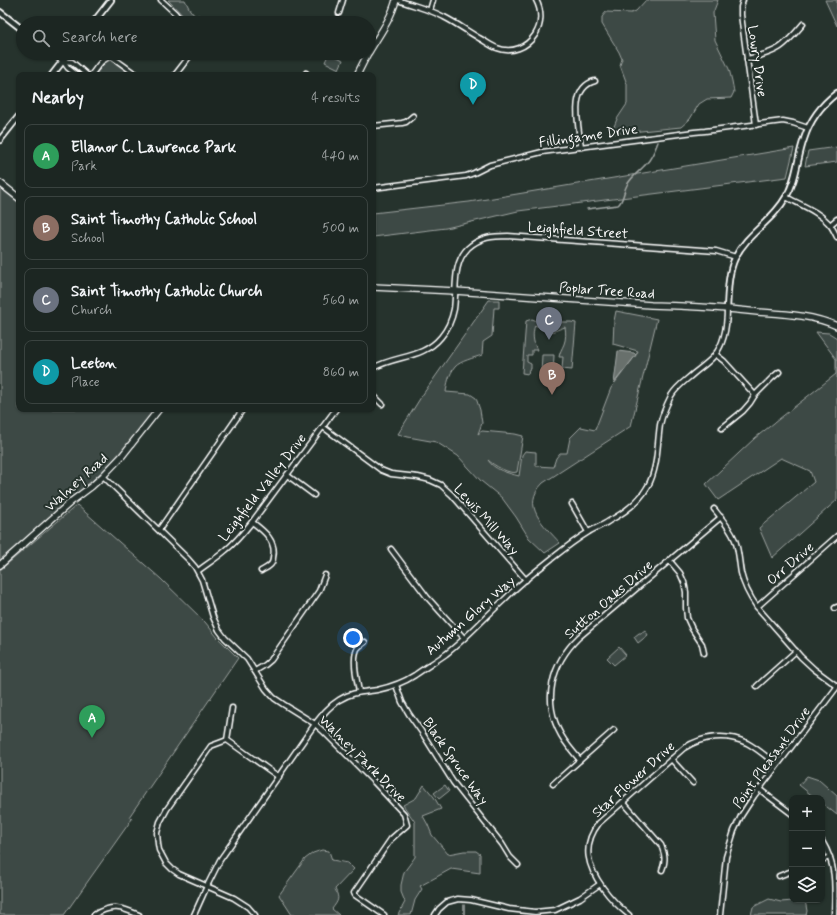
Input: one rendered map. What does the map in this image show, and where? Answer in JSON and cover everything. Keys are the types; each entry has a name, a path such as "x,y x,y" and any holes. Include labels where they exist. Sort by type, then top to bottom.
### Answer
{"main road":[{"path":"376,40 388,20 397,0"},
{"path":"359,72 365,60"},
{"path":"0,183 16,196"},
{"name":"Poplar Tree Road","path":"376,287 727,309 807,317 837,326"},
{"name":"Walney Road","path":"0,565 103,476 122,456 157,412"}],"street":[{"path":"98,16 111,0"},
{"path":"162,0 177,16"},
{"path":"339,13 343,0"},
{"path":"397,0 430,10 446,17 494,47 505,50 520,48 530,42 537,31 541,15 536,0"},
{"path":"430,10 433,0"},
{"name":"Lowry Drive","path":"743,0 741,15 756,125"},
{"path":"0,12 16,25"},
{"path":"747,59 767,54 780,48 803,24"},
{"path":"93,72 103,60"},
{"path":"117,60 133,72"},
{"path":"176,72 186,60"},
{"path":"54,72 63,61"},
{"path":"63,61 73,72"},
{"path":"63,61 72,62 84,72"},
{"path":"582,147 577,104 580,93 590,82 595,81"},
{"path":"727,309 729,280 736,257 745,242 755,231 769,220 786,197 794,179 808,128 821,108 837,92"},
{"path":"376,126 406,122 413,116"},
{"path":"0,140 16,120"},
{"name":"Fillingame Drive","path":"376,188 466,176 490,165 542,152 782,121 808,128"},
{"path":"786,197 819,216 830,225 837,237"},
{"path":"830,225 837,219"},
{"name":"Leighfield Street","path":"455,291 457,270 464,252 470,246 484,238 495,236 716,250 736,257"},
{"path":"376,367 420,353 435,344 446,331 451,319 454,309 455,291"},
{"name":"Autumn Glory Way","path":"194,915 220,860 324,712 338,700 348,695 396,685 413,677 446,654 506,597 571,543 588,532 609,522 625,511 641,496 654,473 660,425 664,411 673,394 681,384 715,354 724,334 727,309"},
{"path":"715,354 724,361 755,395"},
{"path":"722,428 743,412 755,395 779,372"},
{"path":"376,398 382,404"},
{"path":"159,530 241,412"},
{"name":"Leighfield Valley Drive","path":"198,571 216,558 240,537 334,412"},
{"name":"Lewis Mill Way","path":"323,427 381,470 391,474 418,477 441,485 452,495 526,580"},
{"path":"287,475 314,495"},
{"name":"Walney Park Drive","path":"103,476 159,530 198,571 213,617 219,630 225,638 247,659 266,689 274,698 315,724 404,814 407,825 391,839 354,893 384,915"},
{"path":"572,504 588,532"},
{"path":"714,509 728,526 734,539 743,579 748,592 757,607 814,669 837,686"},
{"name":"Sutton Oaks Drive","path":"580,760 562,737 554,716 551,692 554,675 559,662 566,650 578,637 721,517"},
{"path":"252,522 267,534 273,546 273,561 269,566 261,571"},
{"name":"Orr Drive","path":"757,607 837,536"},
{"path":"391,549 427,597 464,638"},
{"path":"669,560 680,573 684,582 687,618 702,644 704,653"},
{"path":"255,671 271,660 320,591 325,575"},
{"path":"359,692 355,670 356,654 358,647 365,642"},
{"path":"758,686 796,651"},
{"name":"Black Spruce Way","path":"396,685 402,702 409,714 453,782 518,866"},
{"name":"Point Pleasant Drive","path":"720,915 724,868 729,846 741,816 749,802 837,686"},
{"path":"227,740 232,708"},
{"path":"553,784 614,730"},
{"name":"Star Flower Drive","path":"629,915 616,904 600,884 589,861 588,851 590,841 593,832 599,823 684,748 695,742 710,738 723,737 735,739 748,744 777,765"},
{"path":"227,740 279,777"},
{"path":"227,740 212,746 167,809 160,822 158,844 159,850 166,863 172,869 179,874 234,898 248,907 255,915"},
{"path":"671,759 693,783"},
{"path":"759,789 789,812"},
{"path":"623,802 661,845 665,860 662,870"},
{"path":"825,847 834,870 834,915"},
{"path":"825,859 830,857"},
{"path":"779,876 789,872"},
{"path":"435,915 447,902 458,899 471,900 508,911 556,913 600,884"},
{"path":"94,915 103,910 114,907 125,908 139,915"}],"shaded area":[{"path":"168,0 185,0 195,16 183,16"},
{"path":"646,0 718,0 713,13 715,40 729,69 734,92 731,98 707,99 699,104 690,119 681,127 611,134 617,119 627,104 627,84 620,65 622,59 602,24 602,17 606,12 631,13 636,11"},
{"path":"825,0 837,0 837,26"},
{"path":"107,60 113,60 129,72 97,72"},
{"path":"326,60 343,60 339,69 325,62"},
{"path":"837,147 837,162 805,166 808,151"},
{"path":"794,148 787,177 518,211 446,228 376,237 376,213 469,202"},
{"path":"0,188 16,201 16,412 153,412 122,451 103,471 62,509 0,562"},
{"path":"489,300 499,300 499,308 494,308 492,336 483,342 482,355 464,361 455,367 450,376 446,392 470,394 476,398 482,423 478,434 482,431 523,436 517,472 514,473 506,471 488,460 498,469 519,476 522,455 525,451 536,452 536,466 553,467 556,458 560,453 567,453 570,438 581,427 595,430 611,388 638,351 613,344 616,311 657,319 631,426 543,483 536,491 534,507 537,515 560,543 545,553 529,538 502,498 481,481 458,456 436,442 398,434 421,397"},
{"path":"532,319 537,321 576,323 572,370 562,369 563,357 559,357 565,340 565,327 550,332 535,325 533,338 537,350 532,350 532,355 527,355 527,362 531,364 531,369 529,369 528,374 522,373 526,321"},
{"path":"816,332 829,333 837,338 837,500 772,558 759,528 814,482 810,471 781,458 718,500 706,484 755,438 836,374 836,359"},
{"path":"618,351 634,353 636,355 614,383"},
{"path":"542,355 554,355 553,375 541,374"},
{"path":"77,505 161,579 205,622 218,638 238,658 129,817 132,819 64,915 0,915 0,570"},
{"path":"645,630 648,635 638,643 634,637"},
{"path":"619,647 626,655 614,665 607,658"},
{"path":"807,776 819,780 837,796 837,815 825,805 825,795 811,795 799,785"},
{"path":"424,785 434,797 441,809 423,816 432,835 448,854 464,851 476,851 480,854 480,873 451,869 420,886 422,889 415,900 411,915 398,915 405,902 401,892 404,872 415,857 415,822 403,805 416,798"},
{"path":"445,785 449,791 439,799 434,793"},
{"path":"322,850 329,851 332,860 348,863 354,869 335,889 338,900 332,909 339,915 292,915 279,895 305,859 313,853"},
{"path":"769,899 781,902 789,901 789,903 806,903 807,911 806,915 751,915 753,907"}],"waterway":[{"path":"587,209 618,205 629,182 650,159 658,142"},
{"path":"464,905 464,915"}],"place":[{"name":"Leeton","path":"473,105"},
{"name":"Saint Timothy Catholic Church","path":"549,340"},
{"name":"Saint Timothy Catholic School","path":"552,395"},
{"name":"Ellanor C. Lawrence Park","path":"92,738"}]}
